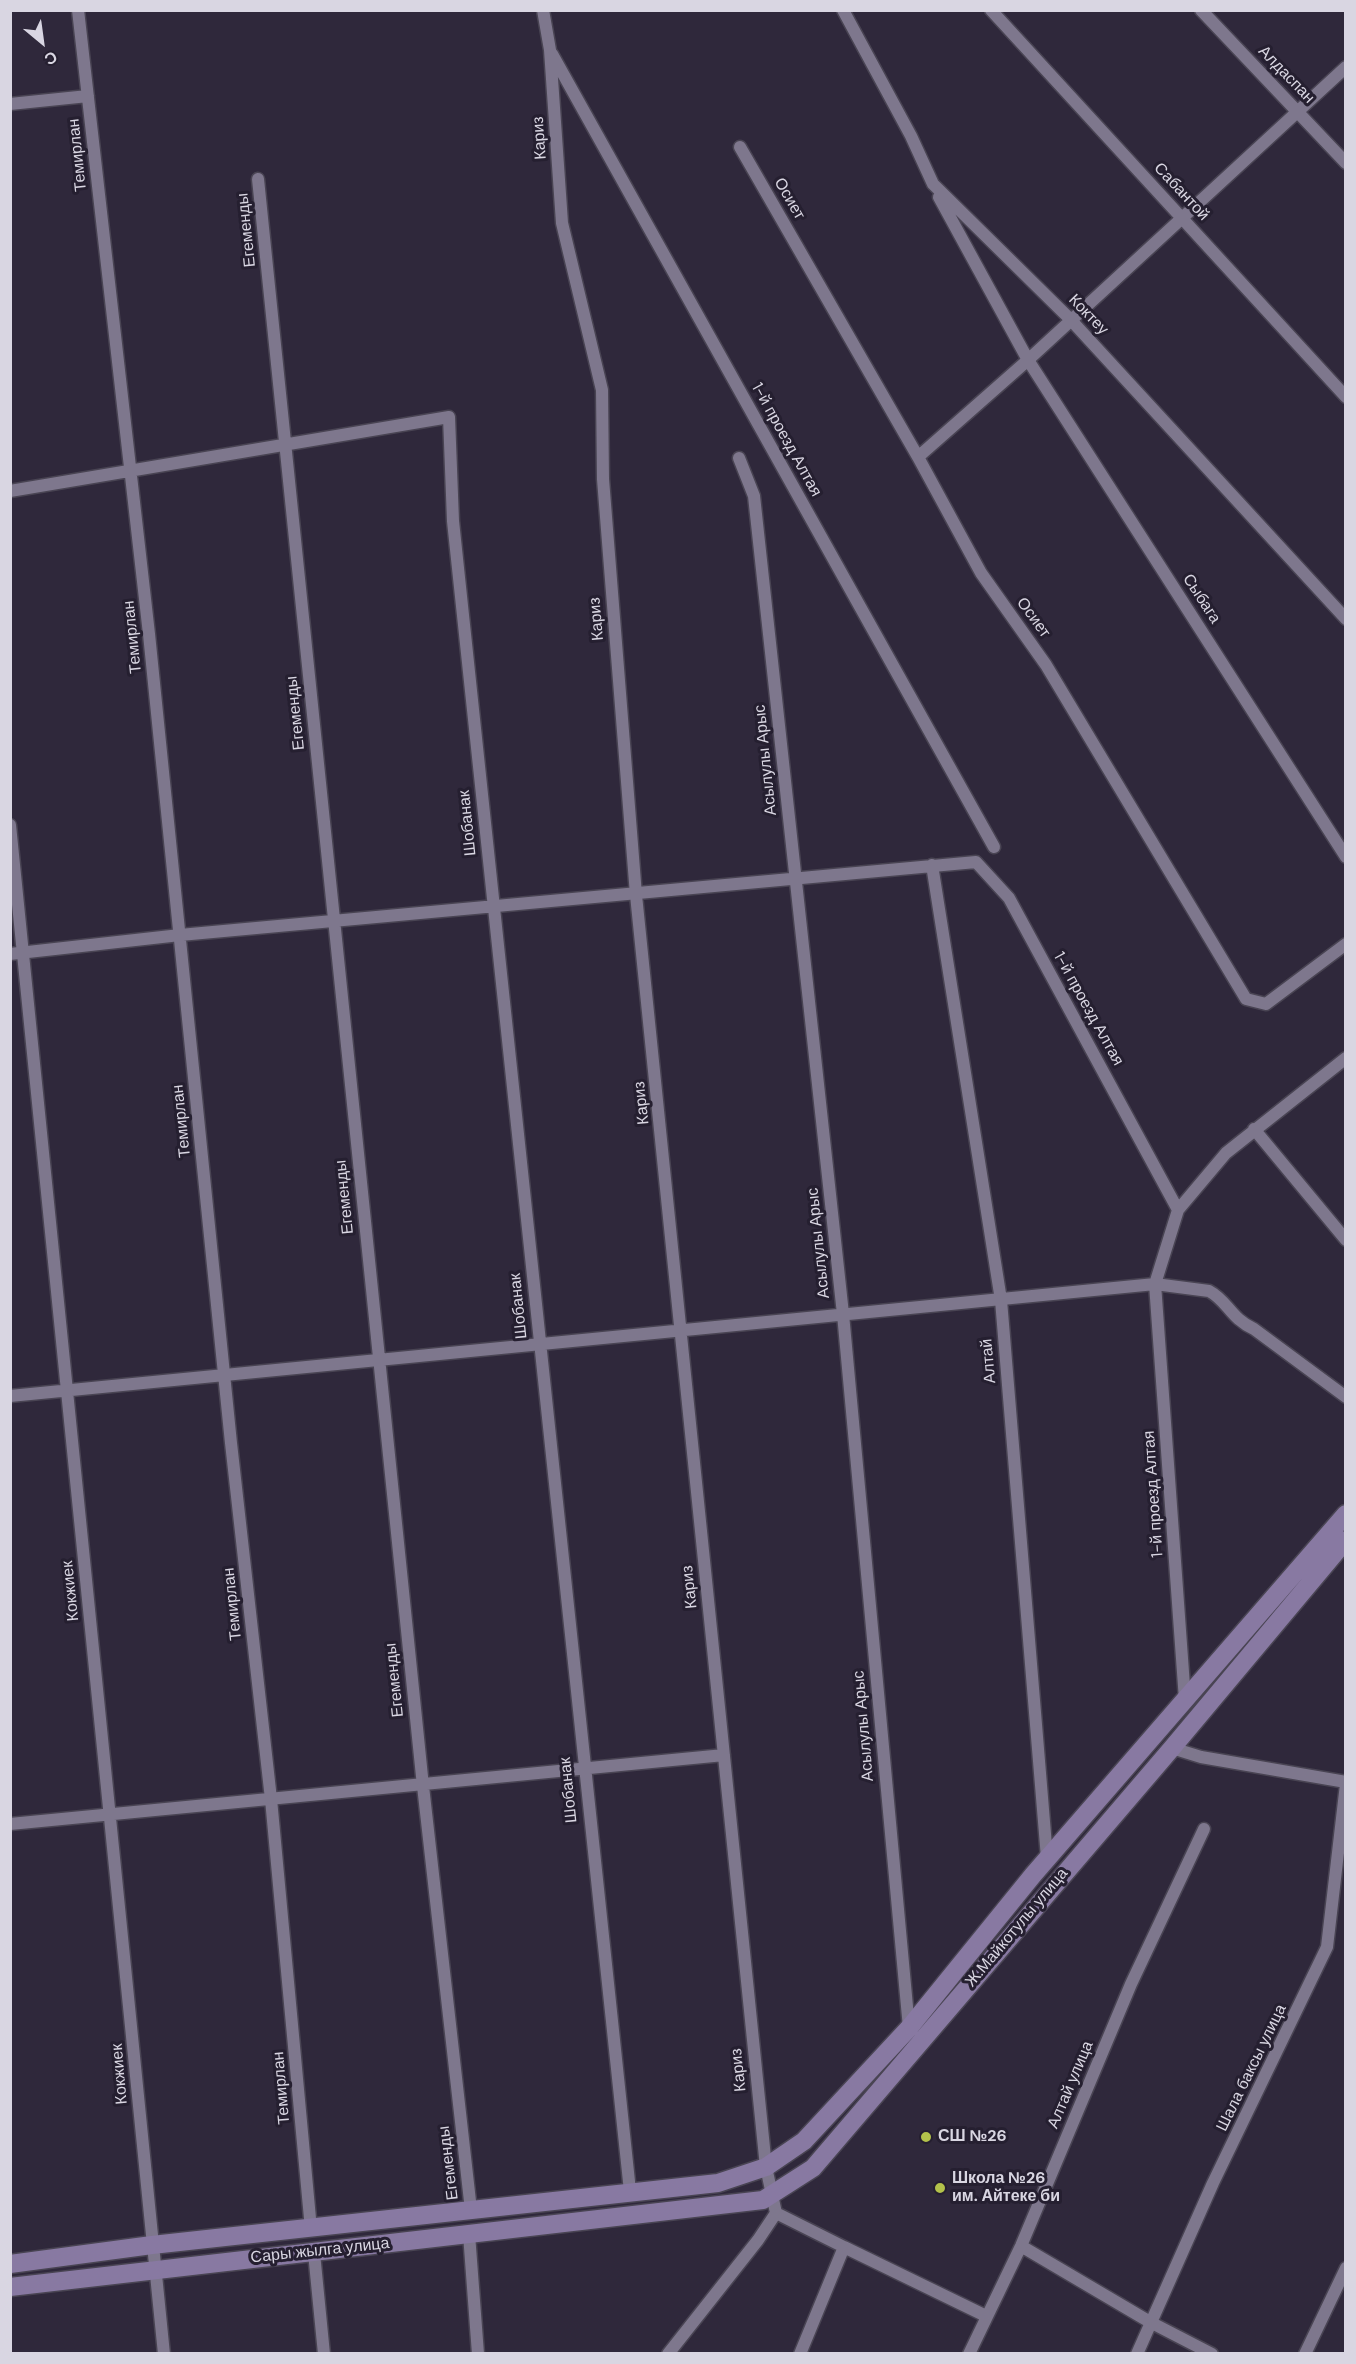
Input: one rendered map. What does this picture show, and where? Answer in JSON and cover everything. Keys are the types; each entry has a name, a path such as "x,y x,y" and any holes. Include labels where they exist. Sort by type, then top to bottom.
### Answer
{"street":[{"name":"Темирлан","path":"78,10 131,471 224,1374 271,1799 311,2229"},
{"name":"Кариз","path":"543,10 550,50 562,223 602,390 603,479 636,895 766,2167 770,2195 776,2213"},
{"name":"Коктеу","path":"843,10 911,136 933,184 1070,319 1346,619"},
{"name":"Сабантой","path":"991,10 1346,397"},
{"name":"Алдаспан","path":"1201,10 1346,164"},
{"name":"1-й проезд Алтая","path":"550,50 994,847"},
{"path":"918,457 1028,360 1346,67"},
{"path":"10,104 88,96"},
{"name":"Осиет","path":"740,147 918,457 981,573 1046,665 1245,999 1266,1004 1346,944"},
{"name":"Егеменды","path":"258,179 378,1359 471,2210"},
{"name":"Сыбага","path":"933,184 1028,360 1346,857"},
{"name":"Шобанак","path":"286,446 449,417 453,521 630,2191"},
{"path":"10,491 286,446"},
{"name":"Асылулы Арыс","path":"739,458 754,496 796,878 843,1314 909,2028"},
{"name":"Кокжиек","path":"10,825 17,953 67,1390 111,1814 154,2269 165,2354"},
{"name":"1-й проезд Алтая","path":"932,865 976,862 1009,898 1178,1210"},
{"path":"17,953 180,935 636,895 932,865"},
{"name":"Алтай","path":"932,865 1001,1300 1047,1858"},
{"path":"1155,1284 1178,1210 1226,1153 1346,1058"},
{"path":"1254,1129 1346,1240"},
{"path":"10,1396 1155,1284 1209,1291 1217,1295 1239,1322 1254,1329 1346,1397"},
{"name":"1-й проезд Алтая","path":"1155,1284 1185,1700"},
{"name":"Ж.Майкотулы улица","path":"630,2191 718,2182 766,2167 804,2141 909,2028 1047,1858 1346,1514"},
{"name":"Ж.Майкотулы улица","path":"630,2216 762,2199 813,2168 1172,1748 1346,1540"},
{"path":"1247,1627 1262,1639"},
{"path":"1172,1748 1201,1756 1346,1783"},
{"path":"10,1824 423,1786 724,1755"},
{"name":"Шала баксы улица","path":"1137,2354 1327,1947 1346,1783"},
{"name":"Алтай улица","path":"969,2354 1021,2246 1131,1984 1204,1829"},
{"name":"Сары жылга улица","path":"10,2264 152,2245 311,2229 630,2191"},
{"path":"668,2354 758,2240 776,2213 986,2316"},
{"name":"Сары жылга улица","path":"10,2287 630,2216"},
{"path":"469,2234 478,2354"},
{"path":"1021,2246 1150,2322 1212,2354"},
{"path":"800,2354 844,2247"},
{"path":"314,2253 324,2354"},
{"path":"1305,2354 1346,2268"}],"place":[{"name":"СШ №26","path":"926,2137"},
{"name":"Школа №26 им. Айтеке би","path":"940,2188"}]}
